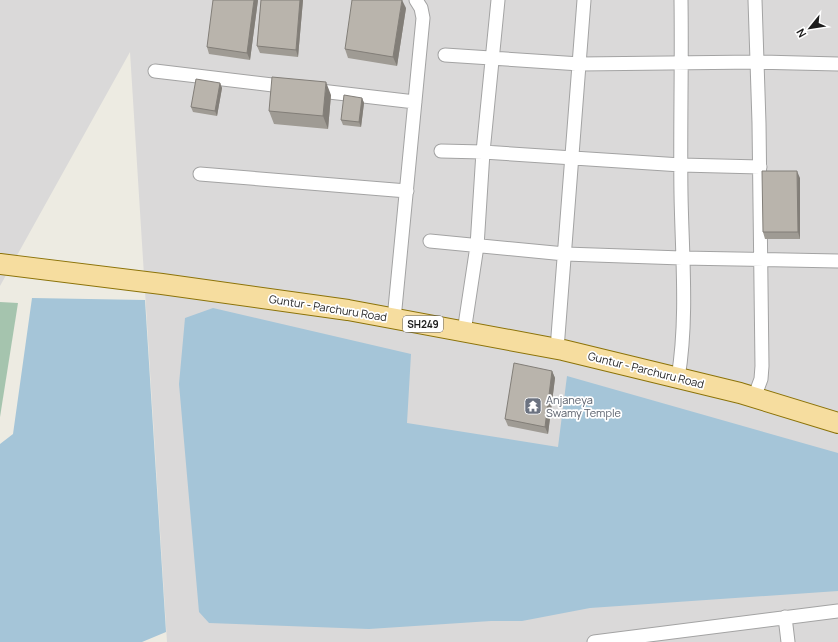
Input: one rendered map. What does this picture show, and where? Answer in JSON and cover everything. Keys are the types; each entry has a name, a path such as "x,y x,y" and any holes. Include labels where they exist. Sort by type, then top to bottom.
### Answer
{"main road":[{"name":"Guntur - Parchuru Road","path":"0,264 170,285 348,310 557,349 754,398 838,423"}],"street":[{"path":"394,319 423,18 421,8 416,0"},
{"path":"464,332 477,246 498,0"},
{"path":"557,349 584,0"},
{"path":"678,378 684,331 681,165 681,0"},
{"path":"754,398 761,379 762,366 760,167 755,0"},
{"path":"445,55 580,64 757,62 838,64"},
{"path":"155,71 415,102"},
{"path":"441,151 484,152 681,165 760,167"},
{"path":"200,174 406,191"},
{"path":"430,241 565,254 838,261"},
{"path":"594,642 838,611"},
{"path":"786,617 788,642"}],"shaded area":[{"path":"0,0 838,0 838,642 167,642 130,52 0,286"}],"green space":[{"path":"0,302 18,303 0,417"}],"water":[{"path":"32,298 145,300 166,632 142,642 0,642 0,444 13,434"},
{"path":"213,308 411,354 407,423 558,447 567,376 838,453 838,591 590,608 522,621 491,621 369,629 209,623 199,612 179,384 185,318"}],"building":[{"path":"213,0 254,0 247,53 207,47"},
{"path":"261,0 300,0 296,50 257,46"},
{"path":"352,0 402,0 393,57 345,49"},
{"path":"272,77 326,82 323,116 269,111"},
{"path":"196,79 220,83 215,111 191,107"},
{"path":"344,95 362,98 359,122 341,120"},
{"path":"762,171 797,171 798,232 763,232"},
{"path":"514,363 552,371 545,427 505,419"}],"place":[{"name":"Anjaneya Swamy Temple","path":"533,406"}]}
